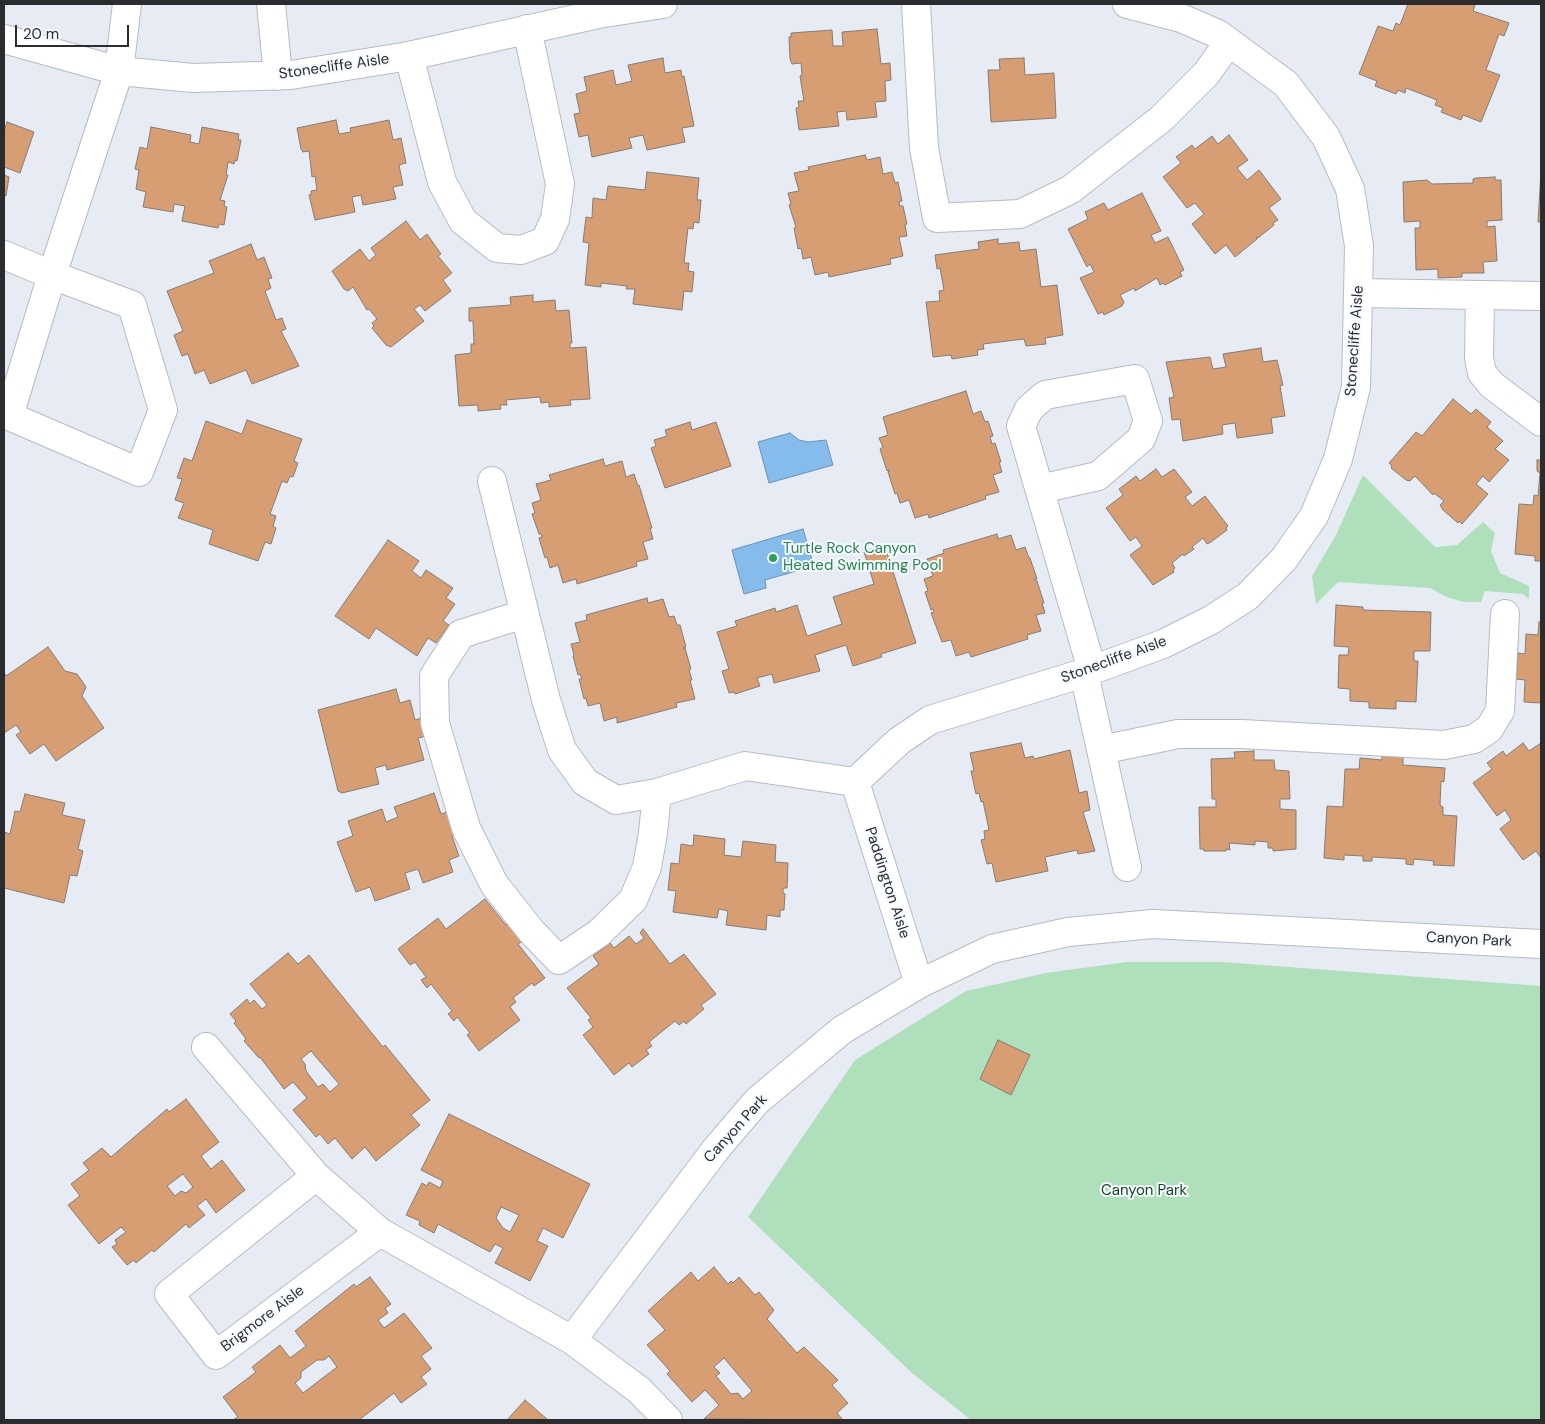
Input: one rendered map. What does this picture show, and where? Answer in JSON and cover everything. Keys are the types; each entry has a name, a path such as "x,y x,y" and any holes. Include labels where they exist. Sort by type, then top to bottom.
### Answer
{"street":[{"path":"4,255 52,275 132,305 163,410 139,472 9,416 52,275 119,71 126,4"},
{"path":"271,4 278,76"},
{"name":"Stonecliffe Aisle","path":"4,39 119,71 193,78 278,76 409,56 527,29 598,9 663,4"},
{"path":"916,4 924,148 937,218 1020,214 1070,190 1161,118 1206,74 1229,42"},
{"name":"Stonecliffe Aisle","path":"855,782 899,741 930,720 1088,671 1163,644 1211,620 1248,596 1284,559 1314,516 1338,459 1356,387 1359,246 1350,189 1326,138 1286,84 1218,34 1181,18 1127,4"},
{"path":"409,56 442,182 463,221 497,248 521,250 545,241 555,219 560,184 527,29"},
{"path":"1359,293 1541,296"},
{"path":"1480,295 1479,358 1482,373 1492,385 1541,422"},
{"path":"1040,489 1098,476 1141,439 1148,421 1135,379 1045,395 1029,409 1021,426 1040,489 1088,671 1101,750 1127,867"},
{"path":"492,481 546,700 562,750 585,782 616,800 657,793 745,766 855,782"},
{"path":"524,614 461,634 434,676 434,724 466,828 494,884 532,932 559,960 599,933 633,900 647,867 657,793"},
{"path":"1101,750 1178,734 1242,734 1444,745 1474,739 1489,729 1500,711 1505,614"},
{"name":"Paddington Aisle","path":"855,782 919,984"},
{"name":"Canyon Park","path":"572,1340 716,1149 757,1101 842,1030 919,984 992,949 1068,932 1152,924 1541,944"},
{"path":"206,1047 316,1176 380,1232 572,1340 639,1390 668,1420"},
{"name":"Brigmore Aisle","path":"316,1176 169,1294 216,1355 380,1232"}],"green space":[{"path":"1363,475 1435,547 1457,545 1483,522 1495,533 1491,551 1500,573 1529,586 1529,599 1523,594 1485,591 1481,602 1463,602 1447,597 1430,588 1338,582 1316,604 1312,576 1336,535"},
{"name":"Canyon Park","path":"1127,962 1222,962 1541,986 1541,1420 971,1420 912,1373 748,1217 855,1060 966,991 1046,973"}],"water":[{"path":"790,433 799,440 808,442 826,440 833,465 769,483 758,442"},
{"name":"Turtle Rock Canyon Heated Swimming Pool","path":"803,529 814,566 765,580 766,588 744,594 732,550"}],"building":[{"path":"1408,4 1473,4 1475,5 1473,11 1509,23 1504,36 1499,34 1486,70 1500,75 1481,122 1463,115 1461,120 1441,112 1443,108 1435,105 1437,100 1406,88 1405,93 1398,90 1396,94 1375,86 1377,81 1359,74 1378,26 1393,31 1396,23 1400,25"},
{"path":"877,29 881,64 890,63 891,80 885,81 886,101 875,102 877,117 847,120 846,111 837,112 839,126 799,130 796,108 799,107 798,101 804,101 800,76 802,75 801,63 792,64 790,59 789,37 791,37 791,33 832,30 833,46 843,46 842,32"},
{"path":"663,58 665,73 681,70 682,77 684,76 694,126 682,128 685,142 647,150 643,135 629,138 632,148 592,157 588,135 579,137 574,114 580,113 576,94 587,91 584,77 613,70 616,85 632,81 628,65"},
{"path":"1024,58 1025,75 1054,73 1056,118 991,122 988,70 1000,70 999,59"},
{"path":"336,120 339,134 351,132 350,128 389,120 393,140 401,138 406,163 399,165 403,185 393,187 396,199 363,205 361,195 352,197 355,212 315,220 309,195 311,195 311,191 317,190 315,176 312,177 309,151 303,152 301,149 297,128"},
{"path":"7,122 34,132 20,173 4,167 4,131"},
{"path":"151,127 191,135 190,142 199,144 202,127 239,134 238,140 241,140 237,161 235,160 234,164 228,162 226,175 228,175 220,200 225,201 224,206 227,207 224,225 219,224 218,228 182,221 185,206 174,204 173,212 143,207 146,192 136,189 139,170 135,169 140,147 147,149"},
{"path":"1229,135 1248,160 1237,168 1247,180 1259,170 1281,199 1269,208 1278,220 1235,257 1226,245 1215,254 1192,224 1204,214 1195,203 1187,208 1163,177 1181,163 1176,157 1192,145 1195,149 1212,136 1218,144"},
{"path":"865,155 867,160 880,157 883,174 892,172 895,183 898,182 902,201 899,202 900,206 903,206 907,224 905,225 907,236 899,237 903,256 890,259 891,264 829,277 828,272 815,275 811,257 803,259 801,248 798,249 794,228 796,227 789,205 791,204 788,193 799,191 794,173 809,170 808,167"},
{"path":"647,172 699,178 697,200 701,200 699,223 694,222 693,229 688,228 684,263 689,263 688,271 694,272 692,292 684,291 682,310 633,304 635,289 626,289 627,286 601,283 601,287 585,285 589,243 583,242 586,217 592,218 593,198 606,200 608,186 645,190"},
{"path":"1541,172 1541,222 1538,222"},
{"path":"4,175 9,177 6,196 4,195"},
{"path":"1495,177 1495,180 1501,180 1502,220 1487,221 1487,227 1495,226 1497,261 1483,262 1484,273 1462,273 1462,277 1438,278 1438,269 1416,270 1415,228 1420,228 1420,221 1404,222 1403,182 1427,180 1432,184 1473,183 1473,179 1476,178"},
{"path":"1142,193 1161,231 1151,235 1155,243 1168,237 1184,270 1180,272 1182,276 1165,285 1163,283 1160,285 1157,278 1135,291 1134,288 1120,295 1124,302 1122,306 1104,315 1103,312 1098,314 1080,278 1094,272 1090,264 1087,267 1068,229 1088,219 1085,212 1104,203 1108,210"},
{"path":"406,221 420,240 427,234 441,254 438,256 452,273 443,280 451,291 425,311 420,305 414,309 424,321 391,347 386,345 372,328 374,326 372,323 377,319 369,309 367,310 353,287 348,291 344,289 332,271 360,249 369,261 376,255 371,248"},
{"path":"998,239 998,244 1019,242 1020,251 1036,249 1041,287 1057,285 1063,335 1045,338 1046,344 1026,346 1024,339 983,344 984,349 977,350 978,355 952,359 951,355 933,357 926,302 940,301 939,291 944,290 940,268 937,269 935,255 979,249 978,242"},
{"path":"251,244 257,260 264,257 272,278 268,279 271,288 265,291 276,320 282,318 286,329 281,331 299,366 252,384 246,370 210,384 204,370 195,374 188,354 182,356 174,335 183,331 167,291 214,273 209,261"},
{"path":"533,295 533,302 555,300 556,311 569,310 572,343 570,343 570,348 586,347 590,399 570,400 571,405 549,407 549,402 541,403 540,397 506,400 507,405 500,405 501,409 478,411 478,405 459,406 455,355 471,353 471,344 474,344 473,321 469,321 469,308 511,305 510,297"},
{"path":"1261,348 1263,362 1277,360 1283,385 1280,386 1285,416 1271,418 1273,433 1237,438 1235,423 1222,425 1223,434 1183,441 1180,419 1172,420 1169,398 1174,397 1166,362 1210,357 1213,369 1226,367 1223,354"},
{"path":"966,391 973,414 981,411 985,422 988,421 993,436 990,437 992,444 995,443 1001,462 999,462 1002,472 993,475 999,492 985,496 986,499 929,518 928,514 915,518 909,500 900,503 897,493 895,494 888,472 890,470 887,471 880,449 883,447 879,438 888,435 883,417"},
{"path":"1453,399 1471,414 1476,409 1491,422 1487,427 1503,441 1495,449 1509,460 1489,482 1483,476 1476,484 1488,494 1462,524 1459,521 1458,523 1443,510 1440,505 1444,501 1434,493 1433,495 1415,476 1410,481 1406,480 1391,468 1392,466 1389,463 1416,432 1422,436"},
{"path":"247,420 302,439 294,461 298,463 293,477 290,476 287,483 282,481 270,514 276,516 273,526 276,528 271,544 265,542 258,561 209,544 213,530 178,518 184,503 175,500 182,479 177,478 184,458 192,461 206,421 242,434"},
{"path":"690,422 692,430 716,422 731,466 665,488 651,448 656,446 654,440 667,436 665,430"},
{"path":"603,459 605,466 622,461 626,477 634,474 639,485 652,528 650,528 653,539 643,542 648,559 636,562 637,566 577,584 576,579 563,583 558,565 550,568 547,557 545,558 539,538 542,537 539,534 532,514 535,513 532,503 541,500 536,484 551,480 549,475"},
{"path":"1537,460 1541,460 1541,561 1535,561 1535,556 1515,554 1519,504 1533,505 1534,495 1538,496 1540,473 1537,471"},
{"path":"1156,469 1162,477 1174,469 1192,492 1185,497 1192,506 1205,496 1228,526 1227,530 1207,544 1203,538 1192,547 1194,549 1184,556 1183,554 1172,563 1175,568 1174,572 1153,585 1130,555 1142,546 1136,537 1130,541 1106,508 1123,495 1119,489 1136,476 1140,481"},
{"path":"997,534 998,539 1011,535 1016,550 1025,547 1030,558 1037,579 1034,579 1037,581 1044,603 1042,603 1045,613 1036,615 1041,631 1027,635 1028,639 971,657 969,652 956,656 951,640 942,642 931,613 934,612 933,609 931,610 925,592 928,591 924,579 933,576 927,559 944,553 943,550"},
{"path":"388,540 419,561 412,571 421,578 426,570 453,588 446,598 455,604 443,621 449,625 436,643 428,638 417,656 376,628 369,639 335,616"},
{"path":"877,548 879,555 887,553 916,643 881,654 882,657 853,666 846,645 815,655 820,671 774,683 772,674 757,678 760,686 735,694 734,692 729,693 722,671 729,669 717,632 737,626 735,621 775,608 776,612 797,605 807,636 842,624 833,597 874,584 864,552"},
{"path":"647,598 648,603 663,599 669,617 674,616 677,625 680,625 686,647 683,648 685,648 691,669 689,670 692,680 690,680 695,699 676,703 677,707 617,723 617,717 604,721 600,703 588,706 586,698 584,699 579,679 582,679 580,674 578,675 571,644 580,642 575,623 587,620 586,615"},
{"path":"1336,605 1363,607 1363,610 1431,612 1430,651 1414,651 1414,661 1418,661 1416,702 1396,701 1396,709 1369,708 1369,702 1350,701 1350,689 1338,688 1339,655 1348,655 1349,647 1334,646"},
{"path":"1539,622 1541,622 1541,703 1524,702 1525,680 1516,679 1518,653 1525,654 1526,634 1538,635"},
{"path":"48,647 65,671 77,674 86,687 82,696 104,728 56,761 44,744 30,754 16,735 21,732 16,725 4,733 4,672 6,676"},
{"path":"396,689 400,703 410,700 415,720 422,718 427,736 418,738 424,760 387,770 386,765 375,768 379,784 342,793 338,791 318,710"},
{"path":"1021,743 1025,758 1033,756 1034,759 1070,750 1079,793 1087,791 1090,810 1083,812 1095,851 1078,854 1077,850 1045,857 1048,871 996,882 992,863 987,864 981,840 985,839 984,831 989,830 983,801 981,802 979,793 976,794 971,771 974,771 970,753"},
{"path":"1523,743 1529,751 1541,743 1541,858 1536,851 1523,860 1500,829 1511,820 1505,810 1497,816 1473,783 1492,769 1487,763 1503,751 1506,756"},
{"path":"1254,751 1254,760 1274,760 1275,770 1289,771 1290,799 1280,799 1280,809 1296,810 1296,849 1273,851 1273,848 1268,848 1268,842 1255,841 1255,845 1229,843 1230,850 1226,849 1226,851 1204,851 1204,849 1200,849 1199,807 1216,807 1216,799 1212,799 1211,759 1235,758 1234,752"},
{"path":"1382,755 1403,756 1403,765 1445,768 1444,782 1441,781 1440,805 1443,807 1443,815 1457,816 1454,866 1433,865 1434,861 1414,859 1413,865 1406,864 1406,859 1372,857 1372,861 1363,861 1363,856 1344,855 1344,860 1324,858 1327,806 1343,807 1345,769 1359,769 1360,758 1382,760"},
{"path":"434,793 441,814 450,811 458,833 452,836 459,856 449,860 453,872 423,883 418,869 405,873 410,889 375,901 370,887 356,892 337,842 353,836 348,821 382,809 386,822 398,817 394,807"},
{"path":"25,794 65,803 62,815 85,820 78,849 83,851 77,876 70,875 64,903 4,888 4,832 10,834 15,811 20,812"},
{"path":"694,835 725,839 724,855 741,857 743,841 776,845 775,862 788,863 787,888 783,888 783,893 785,894 784,910 780,910 780,917 767,915 766,930 726,925 728,911 719,909 717,918 673,912 676,891 668,890 671,863 679,864 681,844 693,846"},
{"path":"485,899 506,925 511,921 526,939 518,944 545,978 534,986 532,983 513,998 516,1002 510,1007 520,1020 479,1051 467,1035 470,1033 457,1017 454,1021 448,1014 452,1011 431,984 427,988 421,980 426,977 415,962 410,965 398,949 438,918 446,929"},
{"path":"643,929 670,964 684,954 716,994 701,1005 704,1009 686,1024 684,1021 679,1025 675,1021 649,1042 652,1046 646,1050 649,1054 632,1067 629,1063 614,1075 583,1035 593,1027 588,1020 591,1018 567,988 599,964 593,956 610,943 614,948 629,936 636,944 644,938 640,933"},
{"path":"288,953 298,964 309,955 383,1047 385,1045 430,1100 411,1115 420,1125 376,1161 365,1147 352,1159 335,1138 328,1144 320,1134 316,1137 293,1110 307,1098 293,1082 284,1089 260,1057 244,1041 246,1039 230,1014 247,999 250,1004 254,1000 262,1009 267,1005 250,984","holes":["311,1051 339,1084 330,1092 323,1084 318,1087 306,1071 305,1064 301,1059"]},
{"path":"998,1040 1030,1055 1011,1095 980,1079"},
{"path":"186,1099 219,1142 201,1156 211,1169 222,1160 245,1190 216,1213 206,1199 197,1206 205,1215 189,1228 186,1224 154,1252 152,1250 136,1263 134,1260 127,1265 112,1247 117,1244 115,1240 126,1232 121,1227 99,1244 68,1205 80,1196 71,1184 89,1170 83,1163 102,1148 111,1157 167,1109 169,1112","holes":["183,1174 193,1187 186,1193 181,1191 175,1196 167,1186"]},
{"path":"449,1114 590,1184 563,1238 543,1228 537,1241 548,1246 530,1281 495,1263 503,1248 495,1244 490,1252 438,1224 434,1233 419,1225 420,1221 406,1215 422,1183 427,1186 429,1182 440,1188 443,1181 421,1170","holes":["501,1207 519,1215 510,1232 503,1228 496,1218"]},
{"path":"714,1267 728,1284 731,1281 733,1283 739,1277 755,1295 759,1292 774,1310 767,1319 797,1353 804,1347 838,1380 832,1385 848,1403 837,1413 843,1420 704,1419 719,1405 705,1390 692,1402 667,1374 670,1371 647,1345 665,1330 648,1311 691,1272 698,1281","holes":["724,1358 752,1391 743,1399 738,1393 731,1394 716,1376 720,1373 714,1367"]},
{"path":"370,1277 391,1304 385,1308 388,1313 378,1320 384,1328 404,1313 432,1348 421,1356 431,1369 421,1377 427,1384 401,1403 394,1393 359,1420 233,1420 238,1417 223,1397 256,1372 252,1367 280,1345 290,1358 306,1346 295,1331 354,1284 356,1287","holes":["329,1356 337,1367 303,1393 295,1383 301,1378 301,1372 317,1360 324,1360"]},
{"path":"525,1400 548,1420 507,1420"}],"place":[{"name":"Turtle Rock Canyon Heated Swimming Pool","path":"773,558"}]}
